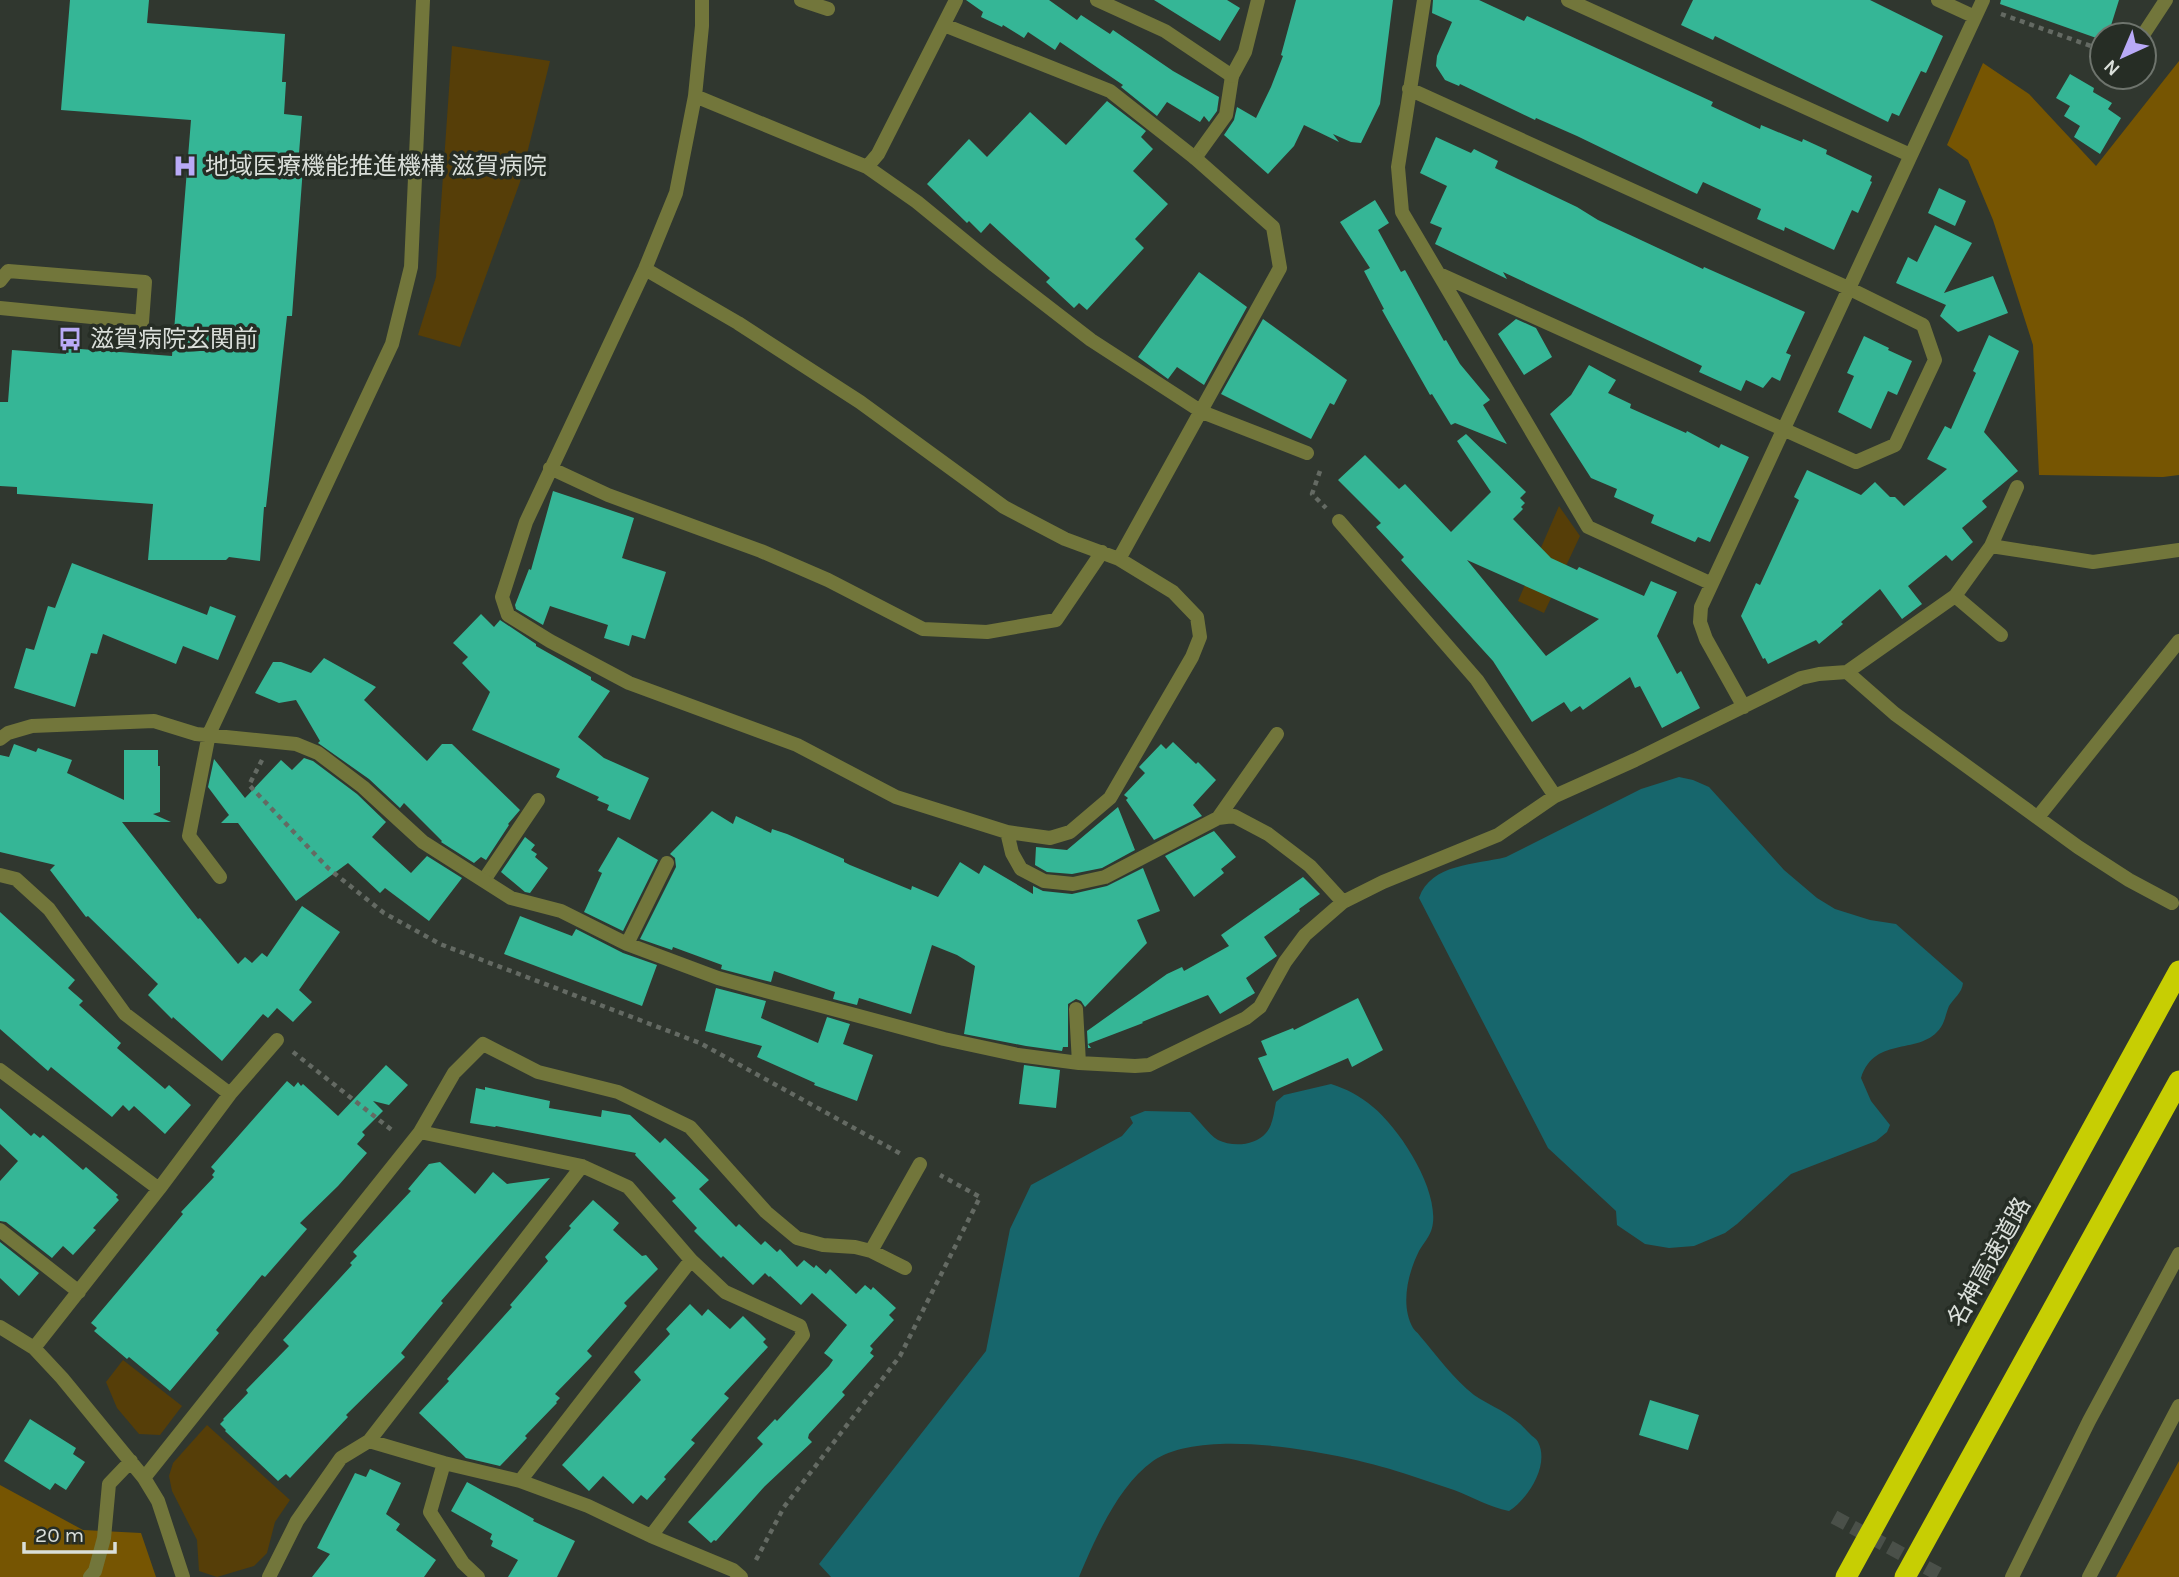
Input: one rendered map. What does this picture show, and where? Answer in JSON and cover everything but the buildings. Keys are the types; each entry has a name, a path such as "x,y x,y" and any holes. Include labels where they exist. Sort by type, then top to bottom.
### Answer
{"highway":[{"name":"名神高速道路","path":"1846,1577 2179,971"},
{"path":"1905,1577 2179,1081"}],"street":[{"path":"220,877 189,836 209,734 392,344 411,267 423,0"},
{"path":"645,269 738,323 860,402 1004,506 1065,539 1119,559 1173,592 1197,617 1200,637 1192,657 1110,798 1070,832 1050,838 1007,832 896,797 797,745 629,683 508,615 502,597 526,522 645,269 676,193 695,96 702,0"},
{"path":"801,0 828,9"},
{"path":"867,167 878,154 956,0"},
{"path":"1097,0 1165,31 1232,76"},
{"path":"1195,158 1226,115 1232,76 1245,52 1258,0"},
{"path":"1424,0 1398,167 1402,212 1588,527 1710,583"},
{"path":"1568,0 1910,155"},
{"path":"1938,0 1975,17"},
{"path":"1744,707 1706,639 1700,622 1701,607 1983,0"},
{"path":"2152,21 2166,0"},
{"path":"944,25 1110,91 1195,158 1273,228 1280,268 1119,559"},
{"path":"1409,89 1848,288 1923,325 1935,360 1895,445 1856,462 1439,274"},
{"path":"695,96 867,167 917,202 1091,340 1202,412 1307,453"},
{"path":"0,281 8,271 145,282 142,322 0,308"},
{"path":"550,468 608,495 761,551 828,580 923,629 987,632 1056,620 1102,552"},
{"path":"0,739 8,733 32,726 154,721 197,734 296,744 318,753 363,787 423,842 511,898 561,911 626,944 718,978 944,1039 1018,1055 1079,1063 1149,1065 1246,1018 1260,1007 1285,962 1305,934 1343,902 1383,882 1498,835 1555,796 1635,760 1801,678 1847,672 1955,596 1991,546 2017,487"},
{"path":"1339,521 1477,680 1555,796"},
{"path":"1991,546 2093,562 2179,550"},
{"path":"1955,596 2001,635"},
{"path":"2038,817 2179,641"},
{"path":"1847,672 1895,714 2078,847 2129,880 2172,903"},
{"path":"1218,818 1278,734"},
{"path":"484,880 538,800"},
{"path":"1007,832 1012,853 1021,869 1044,881 1073,884 1105,877 1218,818 1234,816 1268,834 1310,866 1343,902"},
{"path":"626,944 667,863"},
{"path":"0,875 16,879 49,909 125,1014 230,1094"},
{"path":"1076,1009 1079,1063"},
{"path":"34,1348 230,1094 283,1044"},
{"path":"144,1478 420,1132 454,1073 483,1044 538,1072 618,1092 690,1127 765,1212 797,1238 822,1245 871,1251 905,1268"},
{"path":"0,1070 159,1189"},
{"path":"420,1132 582,1166 628,1186 691,1260 725,1292 800,1326 803,1335 651,1536"},
{"path":"871,1251 920,1164"},
{"path":"269,1577 297,1521 341,1458 369,1441 582,1166"},
{"path":"0,1230 79,1292"},
{"path":"2012,1577 2089,1421 2179,1254"},
{"path":"520,1481 691,1260"},
{"path":"0,1327 34,1348 144,1478 158,1501 183,1577"},
{"path":"2089,1577 2179,1406"},
{"path":"369,1441 520,1481 588,1506 733,1570 741,1577"},
{"path":"90,1577 95,1571 104,1538 109,1484 131,1461"},
{"path":"444,1463 430,1512 463,1563 478,1577"}],"path":[{"path":"2002,14 2088,45"},
{"path":"1320,470 1312,494 1339,521"},
{"path":"272,741 249,785 328,869 384,913 440,944 700,1043 979,1197 900,1356 784,1507 753,1565"},
{"path":"283,1044 375,1117"}],"shaded area":[{"path":"452,46 550,61 520,182 460,347 418,335 436,277"},
{"path":"2179,61 2179,475 2039,475 2033,345 1993,220 1968,160 1947,145 1983,63 2029,94 2096,166 2158,91"},
{"path":"1559,506 1580,536 1544,613 1518,601"},
{"path":"123,1360 182,1406 160,1435 139,1434 117,1408 106,1382"},
{"path":"207,1425 290,1500 275,1522 267,1553 254,1566 217,1577 199,1571 197,1540 172,1491 169,1476 173,1463"},
{"path":"2179,1461 2179,1577 2116,1577"},
{"path":"0,1485 83,1530 141,1533 156,1577 0,1577"}],"water":[{"path":"1679,777 1709,787 1784,870 1817,898 1835,909 1870,920 1896,924 1963,983 1949,1006 1942,1025 1932,1036 1887,1050 1868,1064 1861,1078 1871,1101 1890,1125 1887,1132 1876,1141 1791,1174 1725,1233 1694,1246 1669,1248 1645,1244 1617,1225 1616,1211 1548,1148 1419,898 1433,878 1444,872 1468,864 1506,857 1641,789"},
{"path":"1331,1084 1358,1096 1384,1117 1406,1145 1424,1180 1433,1213 1432,1228 1419,1251 1409,1279 1406,1299 1409,1319 1414,1329 1466,1388 1510,1416 1537,1441 1541,1451 1539,1471 1530,1490 1516,1506 1509,1511 1502,1509 1409,1475 1352,1459 1279,1447 1207,1445 1177,1450 1153,1461 1140,1472 1109,1514 1079,1577 831,1577 819,1564 986,1351 1010,1229 1031,1185 1122,1136 1133,1123 1130,1117 1145,1111 1190,1112 1218,1140 1230,1144 1250,1143 1266,1133 1272,1122 1276,1102 1284,1095"}],"tunnel":[{"path":"1834,1517 1944,1577"}],"place":[{"name":"地域医療機能推進機構 滋賀病院","path":"185,166"},
{"name":"滋賀病院玄関前","path":"70,339"}]}
